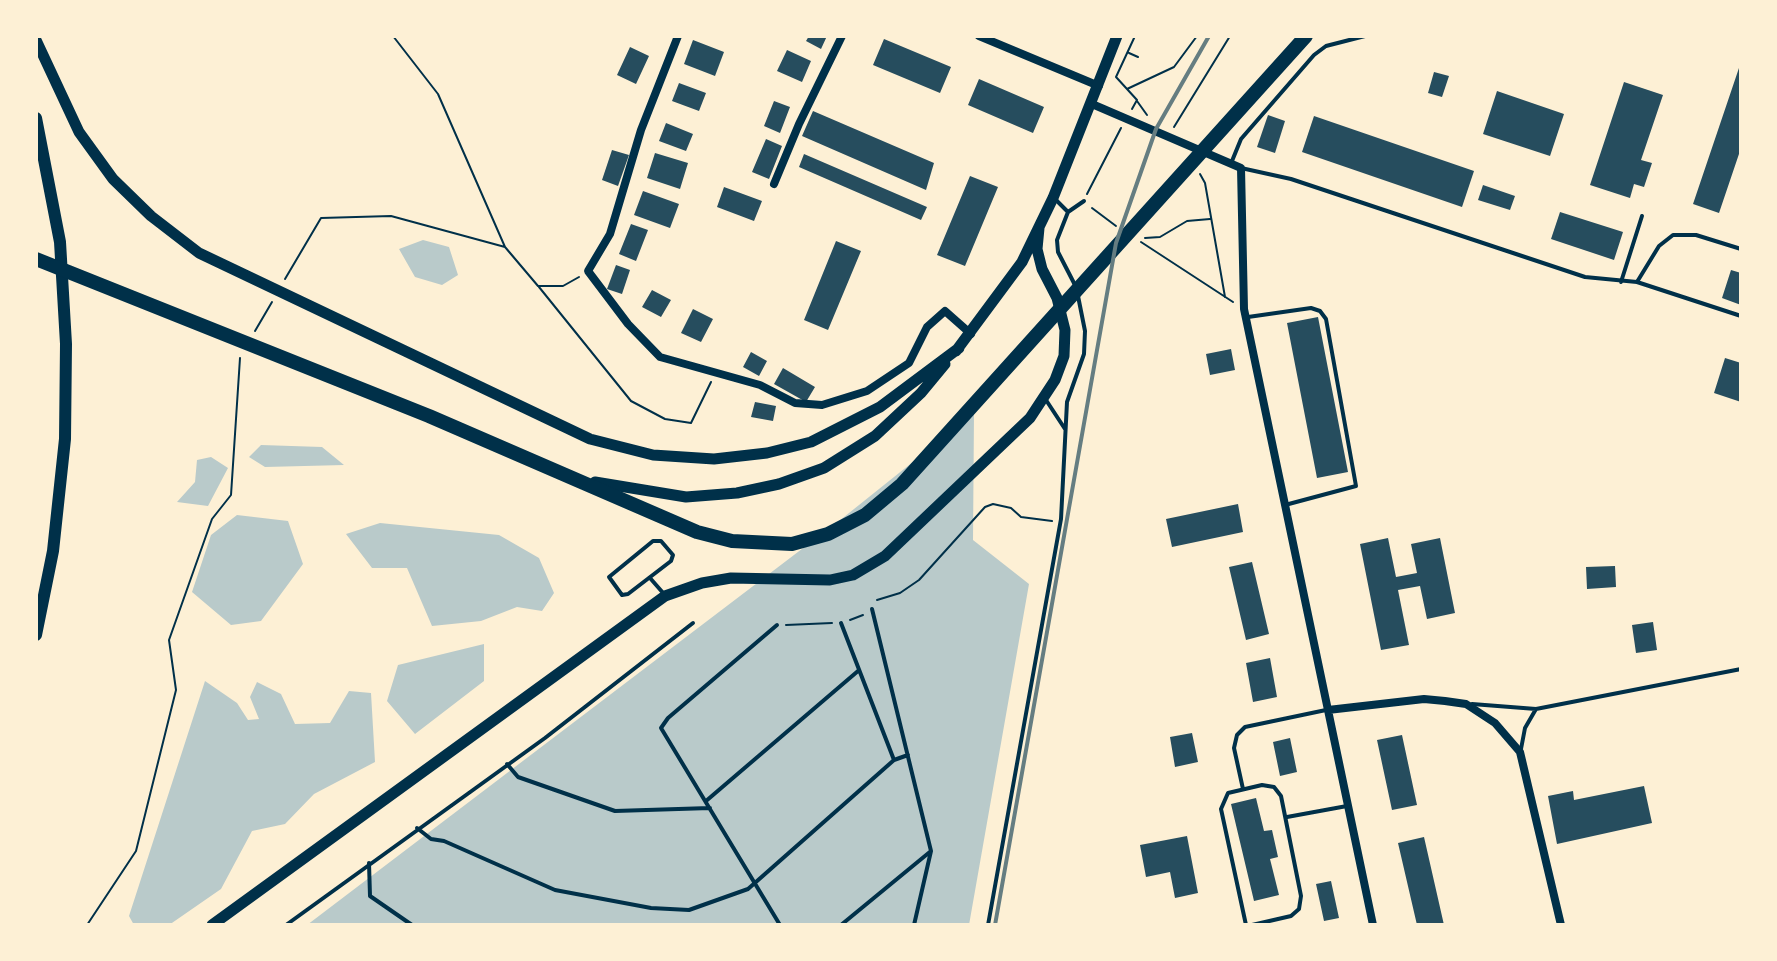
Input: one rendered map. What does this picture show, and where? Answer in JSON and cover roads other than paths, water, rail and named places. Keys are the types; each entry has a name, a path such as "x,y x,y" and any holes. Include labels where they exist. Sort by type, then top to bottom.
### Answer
{"main road":[{"path":"36,259 429,416 697,532 763,545 792,544 828,534 865,515 902,484 1306,36"},
{"path":"36,118 60,242 66,344 64,453 53,551 36,635"}],"street":[{"path":"678,36 641,130 610,234 588,271 628,324 660,357 760,385 795,403 822,405 867,391 909,363 927,327 945,311 971,334"},
{"path":"774,184 842,36"},
{"path":"979,36 1099,86"},
{"path":"572,476 620,488 686,497 737,493 779,484 824,468 875,436 921,393 971,334 1022,262 1053,198 1117,36"},
{"path":"36,40 79,132 113,179 151,216 199,253 590,439 653,455 714,459 767,453 811,442 880,407 959,348"},
{"path":"1092,104 1232,161 1241,168 1245,313 1373,925"},
{"path":"212,925 665,596 702,583 731,578 830,580 853,575 885,556 1030,418 1045,398 1064,356 1065,330 1057,298 1042,269 1037,249 1039,228"},
{"path":"1328,710 1424,699 1466,704 1495,723 1520,752 1561,925"}],"lane":[{"path":"1232,161 1241,139 1314,55 1326,46 1365,36"},
{"path":"1241,168 1291,179 1585,277 1637,282 1741,316"},
{"path":"1053,198 1068,212"},
{"path":"988,925 1061,519 1067,402 1084,354 1085,331 1073,278 1058,252 1057,240 1068,212 1084,201"},
{"path":"1621,282 1642,216"},
{"path":"1637,282 1659,246 1673,235 1696,235 1741,249"},
{"path":"1245,313 1311,308 1320,311 1326,319 1356,486 1284,505"},
{"path":"1045,398 1065,429"},
{"path":"653,541 661,541 673,555 671,561 650,578 622,595 609,577 653,541"},
{"path":"650,578 665,596"},
{"path":"872,609 931,851 914,925"},
{"path":"286,925 693,623"},
{"path":"841,623 894,760"},
{"path":"777,625 668,718 661,728 780,925"},
{"path":"1466,704 1536,709 1741,669"},
{"path":"706,801 858,671"},
{"path":"1520,752 1525,728 1536,709"},
{"path":"1243,789 1234,748 1237,735 1245,727 1328,710"},
{"path":"417,828 431,839 444,841 500,864 539,885 605,901 689,910 756,883 894,760 908,755"},
{"path":"507,764 518,777 615,811 710,808"},
{"path":"1262,785 1274,787 1281,796 1301,896 1299,909 1291,916 1249,925 1221,809 1228,793 1243,789 1262,785"},
{"path":"1287,817 1347,806"},
{"path":"841,925 931,851"},
{"path":"369,863 370,896 412,925"}],"railway":[{"path":"995,925 1116,243 1156,129 1209,36"}]}
